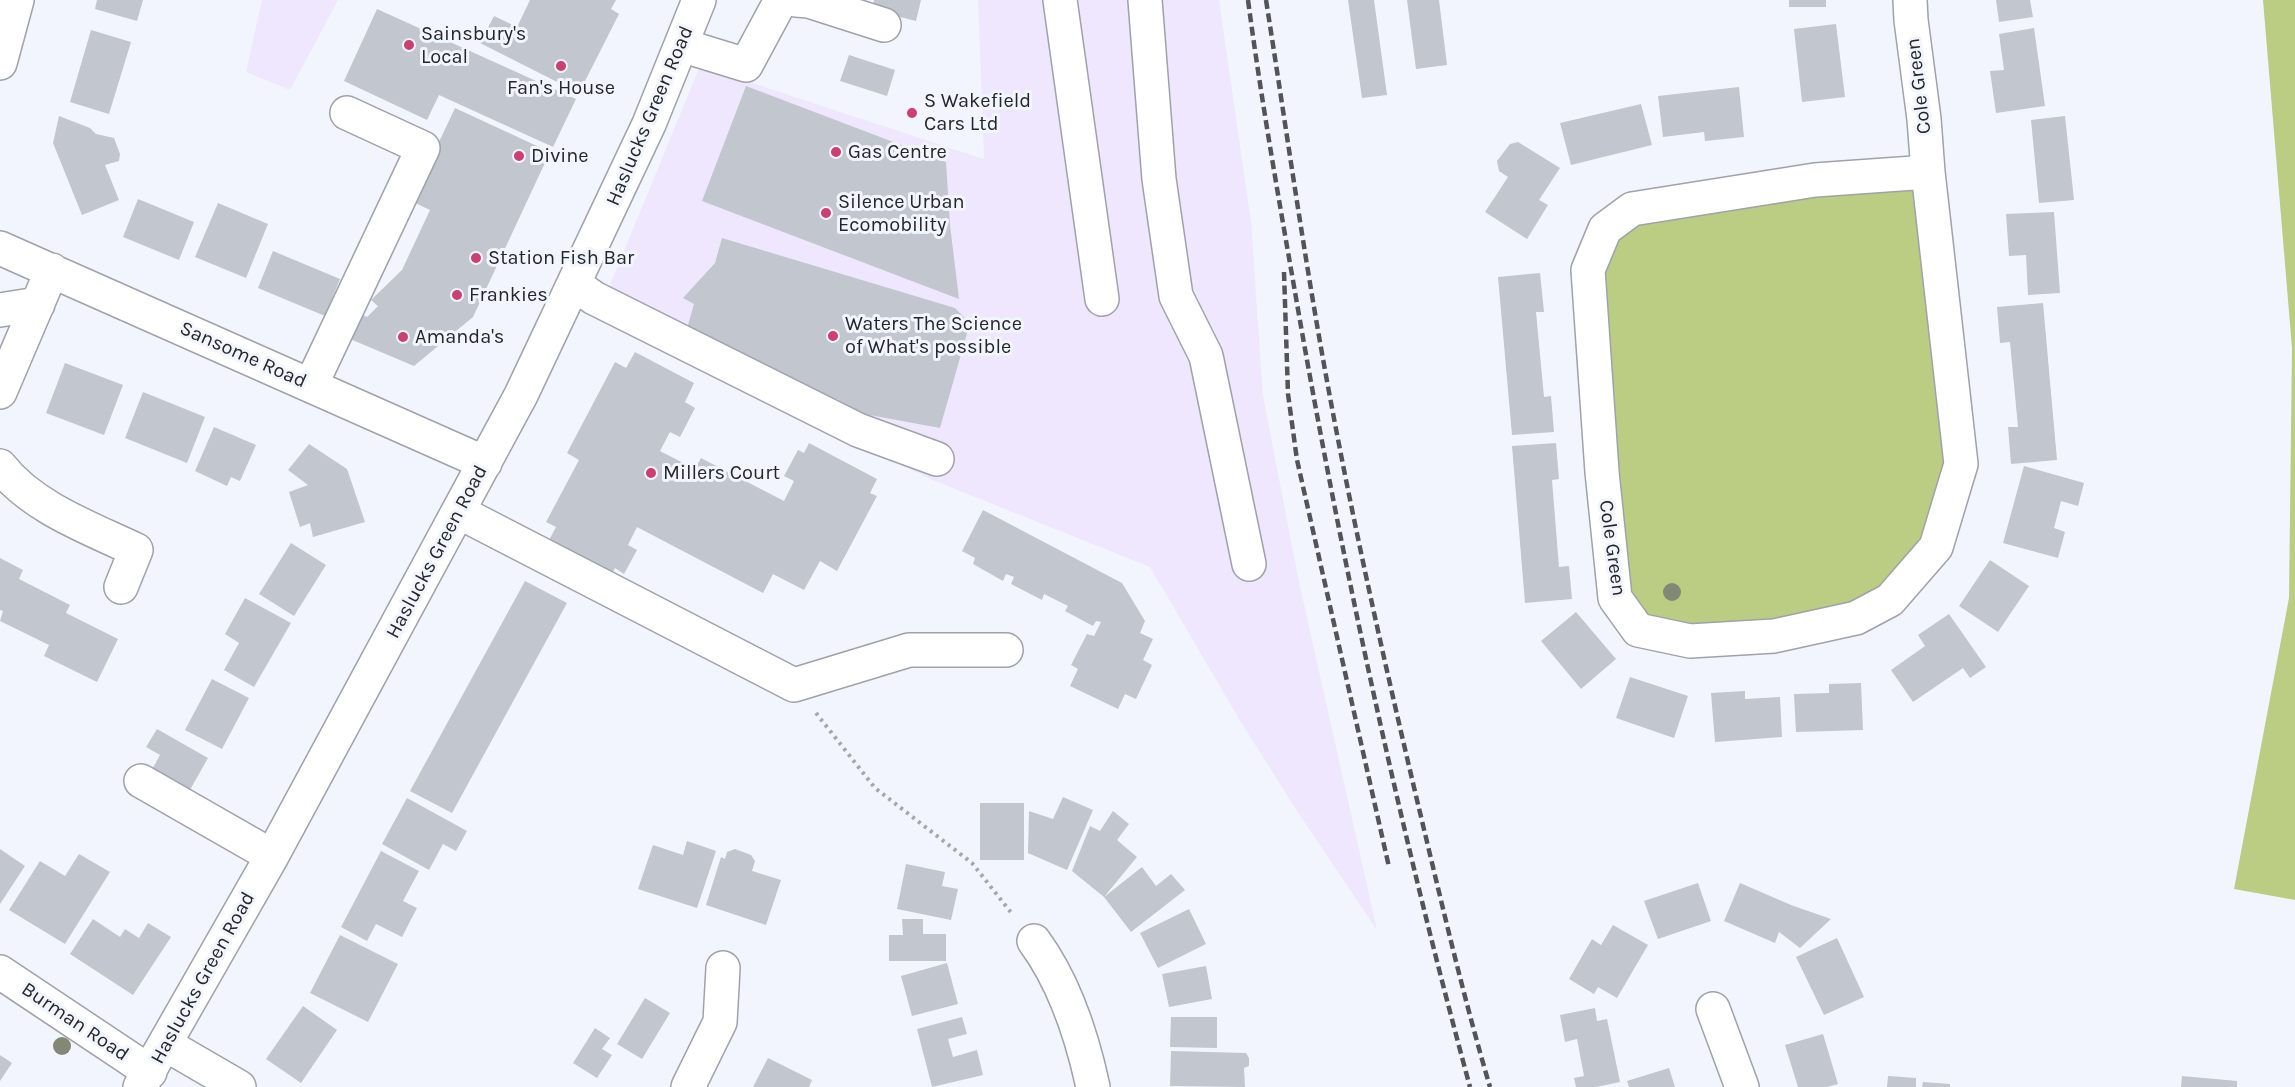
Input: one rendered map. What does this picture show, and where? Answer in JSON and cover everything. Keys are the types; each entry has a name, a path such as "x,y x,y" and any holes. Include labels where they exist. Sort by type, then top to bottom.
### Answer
{"street":[{"path":"0,63 17,0"},
{"name":"Haslucks Green Road","path":"145,1080 272,856 521,395 649,124 699,0"},
{"path":"681,45 746,65 781,0"},
{"path":"796,0 809,1 884,25"},
{"path":"1060,0 1102,299"},
{"path":"1145,0 1159,179 1176,296 1206,356 1249,564"},
{"name":"Cole Green","path":"1910,0 1961,464 1936,547 1890,600 1856,618 1774,636 1690,641 1638,630 1615,598 1602,472 1588,270 1605,229 1632,209 1815,180 1928,172"},
{"path":"311,385 423,148 347,113"},
{"name":"Sansome Road","path":"0,248 485,463"},
{"path":"0,392 52,270"},
{"path":"574,284 594,298 858,430 937,459"},
{"path":"0,310 38,304"},
{"path":"0,466 15,484 61,514 136,550 121,587"},
{"path":"459,512 794,685 909,651 1006,650"},
{"path":"141,781 272,856"},
{"path":"1034,941 1047,959 1070,1008 1085,1050 1093,1087"},
{"path":"688,1087 720,1022 723,968"},
{"name":"Burman Road","path":"0,972 145,1080"},
{"path":"1713,1009 1742,1087"},
{"path":"165,1044 239,1087"}],"path":[{"path":"794,685 875,788 972,863 1034,941"}],"shaded area":[{"path":"262,0 338,0 290,90 246,72"},
{"path":"978,0 1219,0 1251,222 1263,396 1299,582 1377,930 1295,808 1239,719 1150,567 930,479 598,314 700,66 984,159"}],"green space":[{"path":"2263,0 2295,0 2295,900 2234,889 2289,598 2292,348"},
{"path":"1928,172 1961,464 1936,547 1856,618 1638,630 1602,472 1605,229"}],"building":[{"path":"97,0 143,0 137,21 95,9"},
{"path":"530,0 616,0 611,9 619,14 579,93 480,43 494,16 517,27"},
{"path":"874,0 921,0 916,21 872,10"},
{"path":"1348,0 1374,0 1387,95 1362,98"},
{"path":"1407,0 1439,0 1447,65 1416,69"},
{"path":"1789,0 1826,0 1826,7 1789,7"},
{"path":"1996,0 2030,0 2033,17 1999,22"},
{"name":"Sainsbury's Local","path":"377,9 576,99 553,147 439,95 427,120 344,81"},
{"path":"1836,24 1845,97 1802,102 1794,29"},
{"path":"2034,28 2045,106 1996,113 1990,71 2004,70 1999,34"},
{"path":"91,30 131,42 109,114 70,102"},
{"path":"849,55 895,70 887,96 840,81"},
{"path":"746,86 946,162 950,225 959,299 702,201"},
{"path":"1739,87 1744,137 1705,141 1704,132 1663,137 1658,96"},
{"path":"1641,104 1652,145 1571,165 1560,123"},
{"path":"455,108 550,152 473,317 414,366 343,336 352,310 367,317 378,306 371,300 402,270 430,210 411,201"},
{"path":"59,116 90,128 96,134 114,138 120,154 119,161 105,165 119,200 82,215 53,143"},
{"path":"2065,116 2074,200 2039,203 2031,120"},
{"path":"1518,142 1560,168 1539,200 1548,205 1527,239 1485,212 1508,177 1499,171 1497,161 1510,144"},
{"path":"138,199 194,222 179,260 123,237"},
{"path":"218,203 268,224 246,278 195,257"},
{"path":"2054,212 2060,293 2028,295 2026,255 2009,256 2006,214"},
{"name":"Waters The Science of What's possible","path":"722,238 955,308 970,323 940,428 837,409 839,400 775,383 710,353 714,340 686,332 694,304 683,298 715,263"},
{"path":"273,251 340,279 325,316 258,288"},
{"path":"1540,273 1544,312 1536,312 1544,397 1551,396 1554,432 1512,435 1498,277"},
{"path":"2043,303 2057,460 2011,464 2008,427 2018,427 2010,342 2000,343 1997,307"},
{"name":"Millers Court","path":"635,352 694,383 685,402 695,408 680,437 670,432 660,451 695,469 701,458 784,501 794,481 784,476 798,450 804,453 809,443 877,479 870,493 877,496 837,571 820,561 804,590 773,574 763,593 637,527 628,545 637,550 624,574 615,568 610,577 547,544 556,527 546,522 579,460 567,453 615,362 626,368"},
{"path":"65,363 123,385 104,435 46,413"},
{"path":"143,392 205,417 187,463 125,438"},
{"path":"214,427 256,445 240,481 231,477 227,486 195,471"},
{"path":"1556,443 1559,479 1552,480 1559,567 1569,566 1572,599 1525,603 1512,446"},
{"path":"309,444 347,469 365,522 313,537 310,523 300,527 289,492 308,485 288,470"},
{"path":"2024,466 2084,483 2078,506 2061,501 2054,528 2065,532 2058,558 2003,543"},
{"path":"983,510 1122,583 1145,621 1140,633 1153,639 1143,660 1152,665 1136,699 1125,694 1118,709 1070,686 1078,669 1071,665 1087,634 1094,636 1101,622 1096,621 1093,626 1065,611 1068,606 1044,594 1042,600 1011,584 1014,577 1006,574 1003,581 973,564 975,558 962,551"},
{"path":"291,543 326,565 294,616 259,594"},
{"path":"0,558 23,570 19,579 70,605 66,613 118,639 97,682 44,656 49,645 0,621 3,611 0,610"},
{"path":"1990,560 2029,586 1998,632 1959,606"},
{"path":"525,581 567,603 452,813 410,791"},
{"path":"245,598 291,623 254,687 224,670 239,643 225,634"},
{"path":"1576,612 1616,659 1581,689 1541,641"},
{"path":"1949,614 1986,667 1970,678 1963,668 1913,702 1891,670 1925,646 1918,635"},
{"path":"1630,677 1688,696 1674,738 1616,718"},
{"path":"212,679 249,698 222,749 185,730"},
{"path":"1861,683 1863,730 1796,732 1794,694 1829,693 1829,684"},
{"path":"1745,691 1745,699 1780,697 1782,737 1715,742 1711,693"},
{"path":"157,729 208,758 186,797 149,775 160,755 146,747"},
{"path":"1063,797 1093,810 1067,870 1028,853 1029,811 1053,819"},
{"path":"407,798 467,831 456,851 443,844 429,870 382,844"},
{"path":"980,803 1024,803 1024,860 980,860"},
{"path":"1113,811 1129,824 1117,840 1137,857 1104,897 1072,871 1090,826 1100,831"},
{"path":"687,841 716,851 697,908 638,889 653,845 683,855"},
{"path":"0,849 25,866 0,904"},
{"path":"735,849 751,855 755,861 752,871 781,880 766,925 706,905 721,857 725,859 727,852"},
{"path":"381,851 419,871 403,901 417,908 402,937 376,924 367,941 341,927"},
{"path":"79,854 110,872 65,944 9,910 40,861 65,876"},
{"path":"906,864 945,872 942,886 958,889 951,920 897,909"},
{"path":"1142,867 1156,886 1171,874 1185,890 1131,932 1104,897"},
{"path":"1698,883 1711,921 1658,939 1644,901"},
{"path":"1740,883 1831,919 1800,948 1779,932 1775,943 1724,921"},
{"path":"1189,909 1206,944 1158,968 1140,933"},
{"path":"93,919 120,937 125,929 139,938 148,923 171,937 133,995 70,954"},
{"path":"902,919 923,919 923,934 946,934 946,961 889,961 889,935 903,935"},
{"path":"1613,925 1648,945 1617,998 1598,987 1594,994 1569,979 1592,939 1601,945"},
{"path":"340,935 398,964 368,1022 310,993"},
{"path":"1837,938 1864,997 1824,1015 1796,957"},
{"path":"947,963 958,1004 912,1016 901,976"},
{"path":"1206,966 1212,999 1169,1007 1162,974"},
{"path":"645,998 670,1013 642,1059 617,1044"},
{"path":"303,1006 337,1030 301,1083 266,1059"},
{"path":"1595,1008 1597,1021 1607,1019 1620,1082 1596,1087 1576,1087 1574,1078 1584,1076 1577,1039 1565,1042 1560,1015"},
{"path":"962,1017 967,1034 948,1039 953,1057 977,1050 983,1075 932,1087 917,1029"},
{"path":"1171,1017 1217,1017 1217,1048 1170,1047"},
{"path":"595,1028 610,1038 602,1049 612,1055 597,1078 573,1063"},
{"path":"1823,1034 1838,1084 1827,1087 1798,1087 1785,1045"},
{"path":"1171,1051 1246,1053 1249,1066 1244,1068 1245,1087 1170,1086"},
{"path":"0,1055 12,1063 0,1081"},
{"path":"768,1058 812,1080 809,1087 753,1087"},
{"path":"1669,1068 1675,1087 1629,1087 1627,1081"},
{"path":"1888,1076 1916,1078 1916,1087 1887,1087"},
{"path":"2182,1076 2237,1081 2237,1087 2181,1087"},
{"path":"1923,1082 1950,1084 1950,1087 1922,1087"}],"railway":[{"path":"1248,0 1295,292 1352,592 1419,890 1470,1087"},
{"path":"1266,0 1330,400 1353,515 1434,872 1490,1087"},
{"path":"1284,272 1288,394 1297,460 1389,867"}],"place":[{"name":"Sainsbury's Local","path":"409,45"},
{"name":"Fan's House","path":"561,66"},
{"name":"S Wakefield Cars Ltd","path":"912,113"},
{"name":"Gas Centre","path":"836,152"},
{"name":"Divine","path":"519,156"},
{"name":"Silence Urban Ecomobility","path":"826,213"},
{"name":"Station Fish Bar","path":"476,258"},
{"name":"Frankies","path":"457,295"},
{"name":"Waters The Science of What's possible","path":"833,336"},
{"name":"Amanda's","path":"403,337"},
{"name":"Millers Court","path":"651,473"}]}
